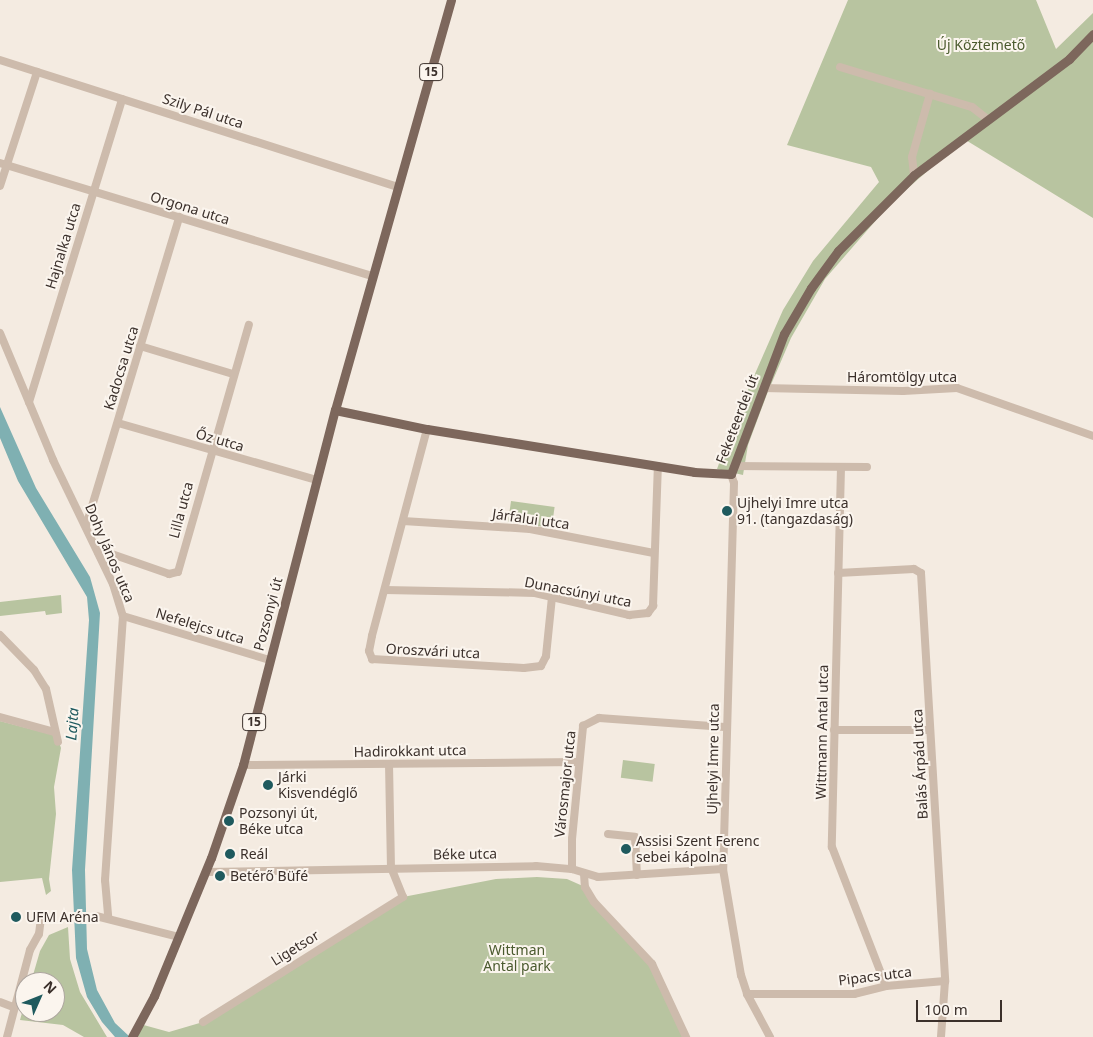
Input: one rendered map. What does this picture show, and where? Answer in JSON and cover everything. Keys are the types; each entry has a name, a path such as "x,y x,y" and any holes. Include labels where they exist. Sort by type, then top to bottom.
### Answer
{"main road":[{"name":"15","path":"398,187 452,0"},
{"name":"Feketeerdei út","path":"335,410 427,429 724,476 732,470 763,388 793,317 825,268 870,215 914,175 986,118 1069,59 1093,34"},
{"name":"Pozsonyi út","path":"134,1035 179,937 206,872 243,765 335,410 398,187"}],"street":[{"name":"Szily Pál utca","path":"0,60 398,187"},
{"path":"840,67 976,108 986,118"},
{"path":"0,186 3,164 37,72"},
{"path":"914,175 912,158 930,94"},
{"name":"Hajnalka utca","path":"29,402 122,99"},
{"name":"Orgona utca","path":"3,164 373,276"},
{"name":"Kadocsa utca","path":"86,526 179,217"},
{"name":"Lilla utca","path":"98,552 106,552 169,574 178,572 211,450 249,325"},
{"name":"Dohy János utca","path":"0,333 29,402 98,552 123,616 105,880 108,917"},
{"path":"140,346 233,374"},
{"name":"Háromtölgy utca","path":"763,388 893,391 957,388 1093,436"},
{"name":"Őz utca","path":"118,423 317,480"},
{"name":"Oroszvári utca","path":"427,429 368,651 372,659 392,663 541,666 546,656 552,597"},
{"name":"Dunacsúnyi utca","path":"385,590 491,591 552,597 634,615 648,613 653,606 658,466"},
{"name":"Wittmann Antal utca","path":"841,467 832,847 886,986"},
{"path":"732,470 867,467"},
{"name":"Ujhelyi Imre utca","path":"732,470 734,483 723,869 747,994 770,1037"},
{"name":"Járfalui utca","path":"403,521 530,528 654,553"},
{"name":"Balás Árpád utca","path":"838,573 914,569 920,572 945,981 941,1037"},
{"name":"Nefelejcs utca","path":"123,616 270,660"},
{"path":"0,635 34,670 46,689 53,711 54,732 58,742"},
{"path":"0,717 54,732"},
{"name":"Városmajor utca","path":"572,869 578,762 584,726 599,718 726,726"},
{"path":"834,730 930,730"},
{"name":"Hadirokkant utca","path":"243,765 578,762"},
{"path":"389,764 391,868"},
{"path":"608,834 635,837 637,875"},
{"name":"Béke utca","path":"206,872 536,866 572,869 598,877 723,869"},
{"name":"Ligetsor","path":"203,1022 403,897 391,868"},
{"path":"584,874 585,887 594,902 652,964 686,1037"},
{"path":"96,916 108,917 179,937"},
{"path":"7,1037 13,1007 30,950 39,934 41,918"},
{"name":"Pipacs utca","path":"747,994 854,994 886,986 945,981"},
{"path":"0,1002 13,1007"}],"green space":[{"name":"Új Köztemető","path":"848,0 1036,0 1056,49 1093,13 1093,218 964,139 891,203 825,279 791,338 767,394 748,445 743,475 717,469 736,417 783,310 813,261 879,182 871,167 787,145"},
{"path":"511,501 555,507 552,528 508,522"},
{"path":"61,595 62,613 46,615 45,611 0,616 0,602"},
{"path":"0,721 57,736 61,748 54,787 56,814 49,879 51,891 46,895 42,878 0,882"},
{"path":"623,760 655,764 653,782 621,778"},
{"name":"Wittman Antal park","path":"537,877 567,879 585,887 652,964 685,1037 131,1037 140,1024 169,1032 203,1022 403,897 496,879"},
{"path":"68,927 70,959 80,992 107,1037 84,1037 63,1025 37,1022 65,1022 65,972 34,972 40,951 49,935"}],"water":[{"name":"Lajta","path":"0,407 36,488 90,577 100,613 85,870 87,949 97,990 115,1023 130,1037 115,1037 102,1022 87,997 76,958 72,870 89,620 87,597 18,481 0,438"}],"place":[{"name":"Ujhelyi Imre utca 91. (tangazdaság)","path":"727,511"},
{"name":"Járki Kisvendéglő","path":"268,785"},
{"name":"Pozsonyi út, Béke utca","path":"229,821"},
{"name":"Assisi Szent Ferenc sebei kápolna","path":"626,849"},
{"name":"Reál","path":"230,854"},
{"name":"Betérő Büfé","path":"220,876"},
{"name":"UFM Aréna","path":"16,917"}]}
